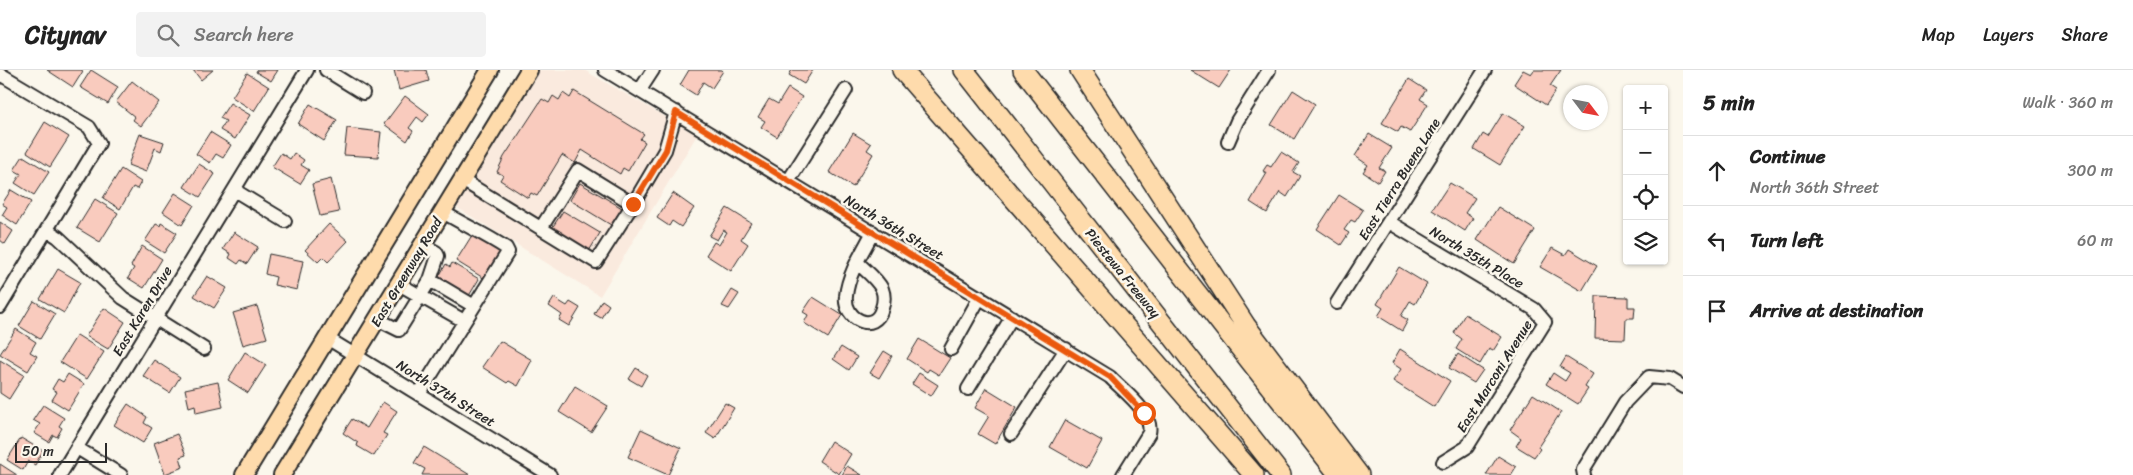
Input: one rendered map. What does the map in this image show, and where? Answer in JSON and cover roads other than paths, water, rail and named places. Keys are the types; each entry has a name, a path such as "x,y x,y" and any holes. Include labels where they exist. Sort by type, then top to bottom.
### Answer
{"highway":[{"path":"902,70 1254,475"},
{"name":"Piestewa Freeway","path":"964,70 1281,475"},
{"path":"1024,70 1339,475"},
{"path":"1080,70 1246,326 1358,475"}],"main road":[{"path":"244,475 490,70"},
{"name":"East Greenway Road","path":"282,475 529,70"}],"street":[{"name":"East Karen Drive","path":"60,475 307,70"},
{"path":"326,70 363,93"},
{"name":"North 36th Street","path":"606,70 1110,377 1144,413 1150,427 1123,475"},
{"path":"640,90 653,70"},
{"path":"1228,142 1237,122 1269,70"},
{"name":"East Tierra Buena Lane","path":"1338,303 1485,70"},
{"path":"0,74 89,127 99,143 0,306"},
{"path":"789,180 846,90"},
{"path":"462,180 596,262 666,150 676,112"},
{"path":"540,228 578,170 633,204"},
{"path":"234,190 285,221"},
{"path":"419,394 508,252 506,248 473,227 463,224 443,212"},
{"name":"North 35th Place","path":"1389,222 1534,309 1546,322"},
{"path":"47,230 58,237 123,298 204,349"},
{"path":"858,263 873,232"},
{"path":"377,319 390,328 399,330 430,280 438,256 436,252 423,244"},
{"path":"430,280 474,306"},
{"path":"399,284 464,321"},
{"path":"951,349 980,297"},
{"path":"968,389 1012,317"},
{"name":"East Marconi Avenue","path":"1442,462 1467,447 1546,322"},
{"name":"North 37th Street","path":"327,338 550,475"},
{"path":"1011,434 1066,349"},
{"path":"1584,475 1583,470 1625,402 1649,377 1670,379 1683,388"},
{"path":"76,448 120,475"}]}
